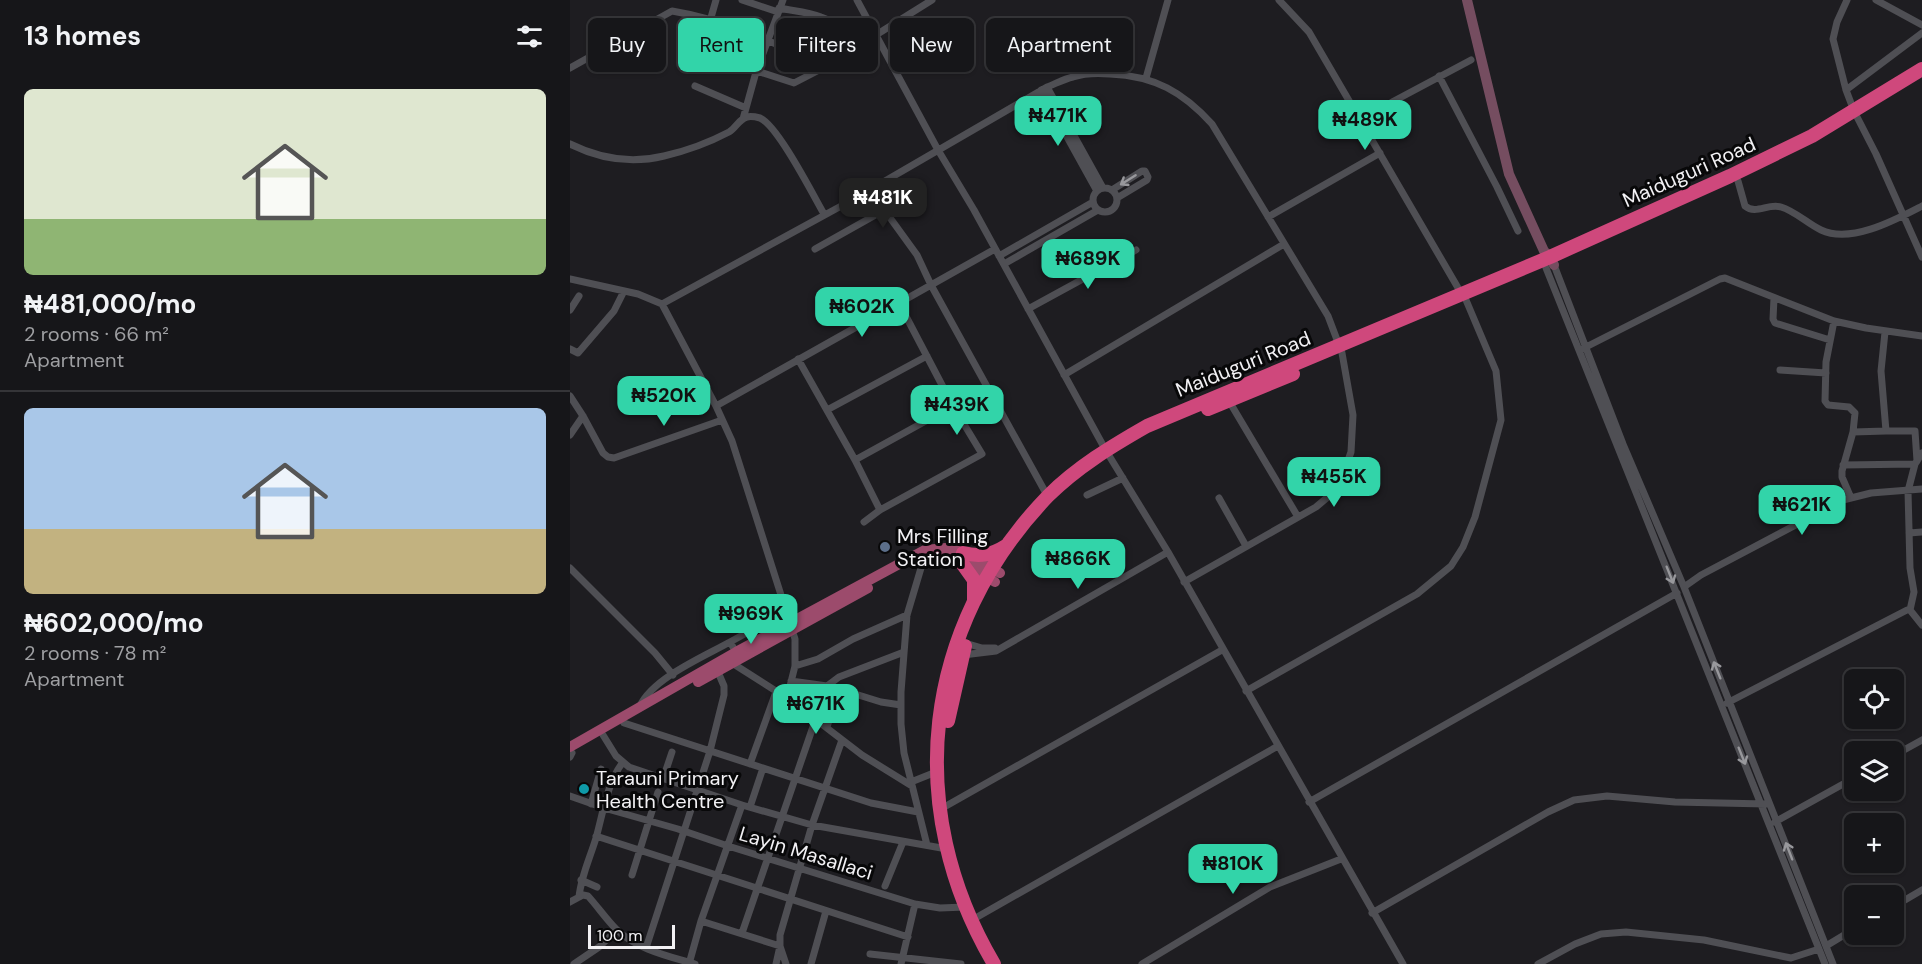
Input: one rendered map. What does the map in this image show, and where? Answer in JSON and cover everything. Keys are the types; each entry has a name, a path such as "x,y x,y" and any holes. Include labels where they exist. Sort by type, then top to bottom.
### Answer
{"highway":[{"name":"Maiduguri Road","path":"1547,260 1738,181 1802,151 1922,69"},
{"name":"Maiduguri Road","path":"974,918 965,907 946,849 940,817 936,772 938,726 949,666 974,603 994,575 1036,522 1108,452 1547,260 1776,154 1856,115 1922,78"},
{"name":"Maiduguri Road","path":"993,963 974,918 952,841 946,806 945,749 948,717 964,649 994,575 1010,543 1048,496 1108,452 1174,413 1341,349"},
{"path":"974,603 974,580 961,556 981,556 994,553 1010,543"}],"main road":[{"path":"571,753 718,672 791,626 905,564 925,550 946,548 994,575"},
{"path":"905,564 924,558 946,555 961,556"},
{"path":"571,753 640,706 772,632 791,626"}],"street":[{"path":"711,18 716,0"},
{"path":"742,0 779,10 824,18"},
{"path":"764,50 783,0"},
{"path":"857,0 866,18"},
{"path":"878,34 932,0"},
{"path":"1146,78 1168,0"},
{"path":"1246,691 1417,594 1450,566 1463,547 1475,517 1501,420 1496,371 1463,297 1310,32 1279,0"},
{"path":"1467,0 1509,174 1547,260 1722,705 1766,804 1777,821 1823,947 1825,964"},
{"path":"1847,0 1837,22 1833,39 1846,90 1922,257"},
{"path":"1876,0 1922,25"},
{"path":"570,68 666,13 682,13 700,18"},
{"path":"1846,90 1922,33"},
{"path":"764,38 776,43"},
{"path":"878,39 1064,375 1168,552 1402,964"},
{"path":"1361,121 1471,60"},
{"path":"743,119 756,72 794,83 815,72"},
{"path":"662,304 1044,89 1074,76 1096,73 1128,75 1146,78 1172,89 1195,105 1212,124 1328,316 1341,349 1353,415 1351,452 1341,480 1329,496 1316,507 1184,582"},
{"path":"1439,76 1518,231"},
{"path":"695,86 746,108"},
{"path":"1044,89 1100,190"},
{"path":"570,144 587,153 613,159 635,160 664,156 728,132 743,119 754,117 762,119 792,157 824,214"},
{"path":"1268,217 1380,153"},
{"path":"1112,190 1117,198 1115,207 1110,211 1098,210 1093,202 1094,196 1100,190 1112,190 1142,171 1145,171 1149,177 1117,198"},
{"path":"1738,181 1746,207 1753,210 1780,206 1829,234 1840,235 1868,230 1922,206"},
{"path":"716,406 931,285 1062,220 1093,202"},
{"path":"1004,264 1098,210"},
{"path":"815,249 879,213 888,215 917,255 931,285 1048,496"},
{"path":"1062,220 1066,228"},
{"path":"1064,375 1284,244"},
{"path":"1028,309 1136,250"},
{"path":"570,279 650,298 662,304 716,406 732,441 796,646 795,666 787,698"},
{"path":"1582,349 1720,279 1730,280 1834,321 1885,332 1922,336"},
{"path":"570,349 578,353 614,311 624,291"},
{"path":"570,310 579,296"},
{"path":"1774,298 1773,320 1775,323 1830,340"},
{"path":"864,522 880,510 982,454 953,406 899,303"},
{"path":"1834,321 1826,373 1825,403 1852,409 1855,413 1853,432 1843,465 1842,477 1851,498"},
{"path":"1885,332 1881,371 1886,431"},
{"path":"1582,349 1684,587 1730,702 1766,804 1770,824 1823,947 1833,964"},
{"path":"827,410 927,356"},
{"path":"798,359 855,460 880,510"},
{"path":"1780,370 1826,373"},
{"path":"570,396 584,416 603,453 614,458 722,420"},
{"path":"1229,401 1298,517"},
{"path":"855,460 953,406"},
{"path":"570,435 584,416"},
{"path":"1853,432 1915,431 1916,462 1908,491 1910,568 1914,592 1910,610"},
{"path":"1916,462 1922,453"},
{"path":"1843,465 1916,462"},
{"path":"1087,495 1123,478"},
{"path":"1684,587 1701,575 1851,498 1871,493 1922,489"},
{"path":"1219,498 1246,546"},
{"path":"1909,533 1922,532"},
{"path":"964,649 986,654 1001,648 1168,552"},
{"path":"924,558 907,615 901,705 904,753 927,845"},
{"path":"570,568 655,653 673,675"},
{"path":"1309,802 1677,593"},
{"path":"1722,705 1910,610"},
{"path":"1910,610 1922,625"},
{"path":"795,666 818,659 852,639 907,615"},
{"path":"640,706 650,691 730,642 759,626 772,632"},
{"path":"730,642 736,652"},
{"path":"964,649 1001,648"},
{"path":"946,806 1222,650"},
{"path":"829,685 839,677 904,652"},
{"path":"732,663 816,718 842,740 895,777 911,784 936,772"},
{"path":"688,666 694,677"},
{"path":"646,948 710,751 724,695 724,686 718,672"},
{"path":"791,681 829,685 881,702 901,705"},
{"path":"827,727 838,688"},
{"path":"750,764 776,692"},
{"path":"742,933 816,718"},
{"path":"624,723 871,803 918,812"},
{"path":"603,735 616,756 623,762 663,779 812,825 946,849"},
{"path":"776,964 789,899 842,740"},
{"path":"1904,750 1922,740"},
{"path":"974,918 1278,746"},
{"path":"663,779 672,752"},
{"path":"579,897 581,880 615,774 623,762"},
{"path":"750,807 763,768"},
{"path":"591,804 601,770"},
{"path":"1770,824 1844,784"},
{"path":"632,875 658,792"},
{"name":"Layin Masallaci","path":"570,796 915,904 933,907 965,907"},
{"path":"1372,913 1548,812 1574,800 1607,796 1675,802 1766,804"},
{"path":"570,902 586,894 617,930 632,941 691,964 701,921 742,805"},
{"path":"596,836 908,937"},
{"path":"885,886 903,842"},
{"path":"1142,964 1270,887 1341,859"},
{"path":"581,880 597,887"},
{"path":"1904,901 1922,890"},
{"path":"902,961 915,904"},
{"path":"810,964 826,911"},
{"path":"701,921 780,946"},
{"path":"574,964 599,947 617,930"},
{"path":"1538,964 1575,944 1601,934 1626,932 1704,940 1791,958 1823,947 1844,935"},
{"path":"780,946 786,964"},
{"path":"870,954 902,961 961,964"}],"place":[{"name":"Mrs Filling Station","path":"885,547"},
{"name":"Tarauni Primary Health Centre","path":"584,789"}]}
